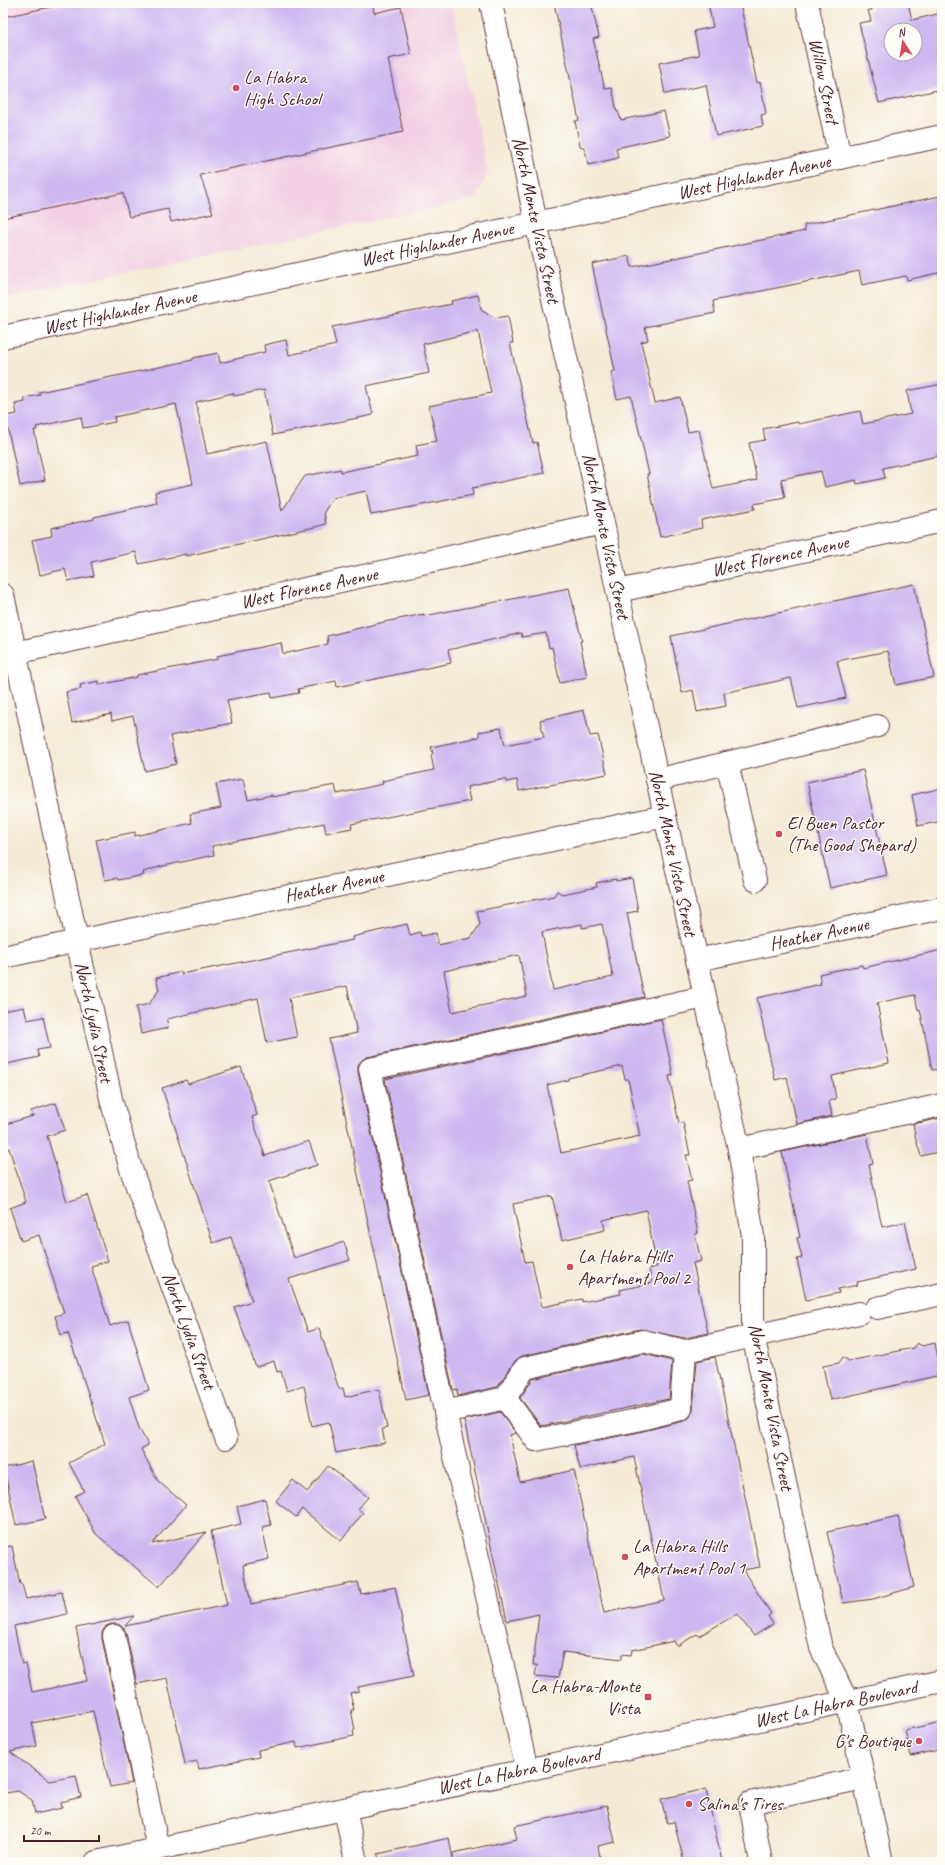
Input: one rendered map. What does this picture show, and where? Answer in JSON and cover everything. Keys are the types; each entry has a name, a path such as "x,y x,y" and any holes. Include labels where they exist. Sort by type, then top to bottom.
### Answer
{"street":[{"name":"North Monte Vista Street","path":"491,3 536,223 618,590 657,780 738,1149 753,1236 753,1335 821,1648 847,1701 882,1862"},
{"name":"Willow Street","path":"807,3 840,158"},
{"name":"West Highlander Avenue","path":"3,336 942,136"},
{"name":"West Florence Avenue","path":"618,590 942,521"},
{"name":"West Florence Avenue","path":"15,653 603,523"},
{"name":"North Lydia Street","path":"3,595 112,1104 131,1169 226,1438"},
{"path":"657,780 877,726"},
{"path":"727,763 755,880"},
{"name":"Heather Avenue","path":"3,957 665,816"},
{"name":"Heather Avenue","path":"697,960 942,908"},
{"path":"527,1770 445,1412 370,1069 705,997"},
{"path":"738,1149 942,1105"},
{"path":"445,1412 505,1398 525,1368 643,1341 685,1351 942,1294"},
{"path":"505,1398 536,1440 632,1421 681,1409 685,1351"},
{"path":"114,1636 158,1849"},
{"name":"West La Habra Boulevard","path":"96,1862 138,1858 158,1849 942,1681"},
{"path":"761,1862 750,1803 863,1778"},
{"path":"345,1808 356,1862"}],"shaded area":[{"name":"La Habra High School","path":"3,3 451,3 488,173 474,199 3,299"}],"building":[{"name":"La Habra High School","path":"70,3 373,3 374,13 401,7 411,54 388,59 403,132 200,175 213,213 171,222 168,209 129,217 123,193 3,218 3,17"},
{"path":"554,3 591,3 599,37 593,39 605,89 612,88 617,112 618,111 621,120 664,111 670,136 616,148 618,158 588,165 585,148 580,146 575,121 579,120"},
{"path":"708,3 740,3 757,83 760,82 766,114 761,115 763,126 716,136 706,85 665,94 659,63 699,55 694,31 713,27"},
{"path":"871,3 908,3 912,20 942,13 942,89 879,103 859,23 871,21 868,10 872,10"},
{"path":"940,196 942,206 942,272 907,280 906,276 862,285 859,271 713,301 715,313 645,327 648,340 641,342 655,403 680,397 688,432 699,430 713,489 757,480 749,443 765,440 763,429 798,422 799,424 860,411 863,424 911,414 907,391 942,384 942,455 883,468 885,478 857,484 856,480 825,487 821,471 781,479 785,498 754,504 755,509 701,520 702,528 660,537 647,474 649,474 631,396 617,399 611,372 615,371 592,264 629,256 632,267 805,231 804,225"},
{"path":"478,295 481,309 495,318 508,316 513,343 510,343 533,443 537,442 544,473 472,488 473,495 371,515 366,491 333,498 324,512 326,524 319,526 186,556 186,554 139,564 136,552 91,562 94,576 68,581 65,569 40,575 32,540 52,536 51,528 157,503 155,492 193,484 176,404 114,417 115,422 83,428 81,417 36,427 37,430 34,430 45,480 20,486 5,416 17,414 15,404 25,402 24,398 40,395 39,392 193,360 193,358 218,353 220,363 265,352 264,345 286,340 289,355 336,345 332,327 452,304 451,301","holes":["478,331 491,393 429,406 437,441 416,445 418,456 341,472 341,469 305,476 282,511 267,441 207,454 196,402 233,393 234,396 264,390 273,435 373,415 366,386 429,373 423,344"]},
{"path":"914,584 934,677 896,685 888,651 837,661 846,698 798,708 791,678 724,693 726,706 697,712 693,690 682,693 671,636"},
{"path":"569,588 582,641 580,641 587,677 560,683 552,647 549,648 546,633 522,637 521,633 448,650 451,663 337,687 336,681 298,689 299,693 272,698 271,692 227,700 232,723 170,736 176,764 145,771 133,716 112,721 111,714 72,723 66,692 81,689 80,685 99,681 99,685 137,677 137,675 218,659 217,656 281,643 283,654 328,644 327,636 384,622 424,614 424,616"},
{"path":"584,710 590,736 598,735 607,774 519,791 517,780 506,782 505,779 467,787 470,801 351,824 352,828 326,833 324,823 212,846 214,855 159,867 143,872 144,875 118,880 117,878 105,880 96,840 135,832 135,836 192,823 190,814 221,808 216,784 243,779 248,800 335,785 337,794 383,784 382,781 434,770 431,755 433,753 431,747 479,737 479,732 501,728 505,745 544,737 540,720"},
{"path":"863,770 887,875 830,888 807,782"},
{"path":"942,788 942,821 918,826 912,795"},
{"path":"632,878 638,911 627,913 644,997 367,1057 358,1065 358,1072 429,1395 406,1400 329,1039 357,1033 347,986 289,998 297,1037 267,1043 258,998 167,1019 168,1028 141,1034 136,1007 149,1004 159,990 156,978 353,940 352,937 407,924 410,935 420,932 421,936 436,933 438,945 471,938 480,924 477,911 554,896 557,891 562,894 597,887 596,883 616,879 616,881","holes":["582,924 582,928 602,924 613,977 553,990 542,932","519,955 527,996 452,1012 444,971"]},
{"path":"942,950 942,1069 932,1070 920,1009 918,1010 915,995 877,1003 889,1063 832,1076 836,1099 829,1101 832,1116 797,1124 787,1077 775,1080 757,998 821,984 819,974 862,965 863,968"},
{"path":"24,1007 27,1020 43,1017 50,1048 37,1050 39,1057 7,1064 3,1046 3,1011"},
{"path":"661,1019 673,1075 669,1076 679,1123 683,1122 690,1155 686,1155 692,1180 687,1181 698,1233 695,1234 701,1261 693,1263 708,1333 685,1338 640,1329 522,1356 515,1361 497,1387 458,1396 457,1389 453,1390 385,1079","holes":["622,1066 625,1079 628,1079 640,1136 561,1153 547,1085 568,1080 568,1078","552,1196 562,1240 605,1230 603,1220 646,1210 657,1267 649,1269 652,1283 620,1290 621,1294 582,1302 582,1299 542,1307 532,1261 525,1262 513,1204"]},
{"path":"241,1067 257,1115 252,1117 265,1156 309,1141 317,1165 269,1181 294,1258 344,1242 350,1260 289,1279 308,1332 319,1328 339,1389 343,1388 345,1397 379,1389 387,1428 382,1429 385,1443 336,1453 329,1422 312,1426 304,1386 287,1391 281,1371 277,1372 274,1361 256,1367 234,1307 252,1301 231,1237 213,1243 162,1088 186,1080 188,1084"},
{"path":"56,1103 65,1130 47,1136 67,1202 87,1195 108,1261 91,1266 110,1326 128,1320 149,1390 129,1397 139,1428 148,1445 141,1449 158,1481 186,1505 152,1544 206,1532 159,1587 96,1534 75,1496 84,1491 69,1463 105,1444 68,1333 61,1335 55,1316 64,1313 39,1235 21,1241 10,1208 26,1202 9,1148 3,1150 3,1125 33,1116 31,1111"},
{"path":"942,1118 942,1151 921,1156 913,1124"},
{"path":"867,1134 873,1164 869,1165 882,1227 905,1222 916,1269 857,1282 858,1285 838,1289 839,1293 806,1300 797,1259 802,1258 797,1238 800,1237 782,1152"},
{"path":"917,1343 922,1346 935,1343 941,1375 830,1400 823,1366 839,1363 843,1357 849,1361 913,1348"},
{"path":"643,1354 672,1361 669,1399 541,1426 520,1398 533,1379"},
{"path":"715,1357 760,1567 743,1570 771,1614 768,1616 773,1624 754,1636 737,1614 699,1636 697,1634 677,1646 674,1641 632,1650 631,1655 622,1654 622,1659 563,1652 558,1678 535,1676 537,1665 533,1665 539,1614 507,1621 464,1420 500,1412 516,1433 510,1435 520,1482 574,1470 604,1613 664,1600 634,1457 580,1469 574,1445 635,1433 684,1421 690,1417 693,1410 697,1361"},
{"path":"32,1461 45,1519 16,1525 4,1468"},
{"path":"328,1466 368,1497 358,1509 363,1513 341,1541 302,1509 296,1517 276,1501 293,1480 307,1492"},
{"path":"265,1499 271,1525 262,1527 269,1559 243,1565 251,1604 358,1582 361,1594 395,1587 414,1676 358,1687 359,1691 350,1693 354,1710 351,1710 355,1730 353,1730 354,1736 297,1748 296,1742 258,1750 259,1757 199,1769 197,1761 185,1764 167,1678 137,1684 124,1628 118,1624 111,1624 106,1626 102,1632 102,1639 132,1783 110,1787 93,1711 32,1723 37,1746 10,1752 50,1781 76,1776 81,1797 61,1802 62,1808 35,1814 32,1800 18,1791 6,1793 3,1780 3,1547 12,1546 20,1584 22,1584 26,1599 62,1592 67,1614 14,1626 22,1664 26,1663 32,1692 87,1681 76,1628 134,1616 125,1626 227,1605 211,1531 241,1524 237,1506"},
{"path":"898,1516 914,1587 873,1599 843,1603 827,1532"},
{"path":"942,1722 942,1749 911,1756 905,1730"},
{"path":"706,1789 722,1862 684,1862 674,1822 667,1823 661,1799"},
{"path":"607,1806 615,1842 598,1846 601,1862 379,1862 378,1854 449,1838 453,1859 453,1853 517,1839 514,1826"}],"place":[{"name":"La Habra High School","path":"236,88"},
{"name":"El Buen Pastor (The Good Shepard)","path":"779,834"},
{"name":"La Habra Hills Apartment Pool 2","path":"570,1267"},
{"name":"La Habra Hills Apartment Pool 1","path":"625,1557"},
{"name":"La Habra-Monte Vista","path":"648,1697"},
{"name":"G's Boutique","path":"919,1741"},
{"name":"Salina's Tires","path":"689,1804"}]}
